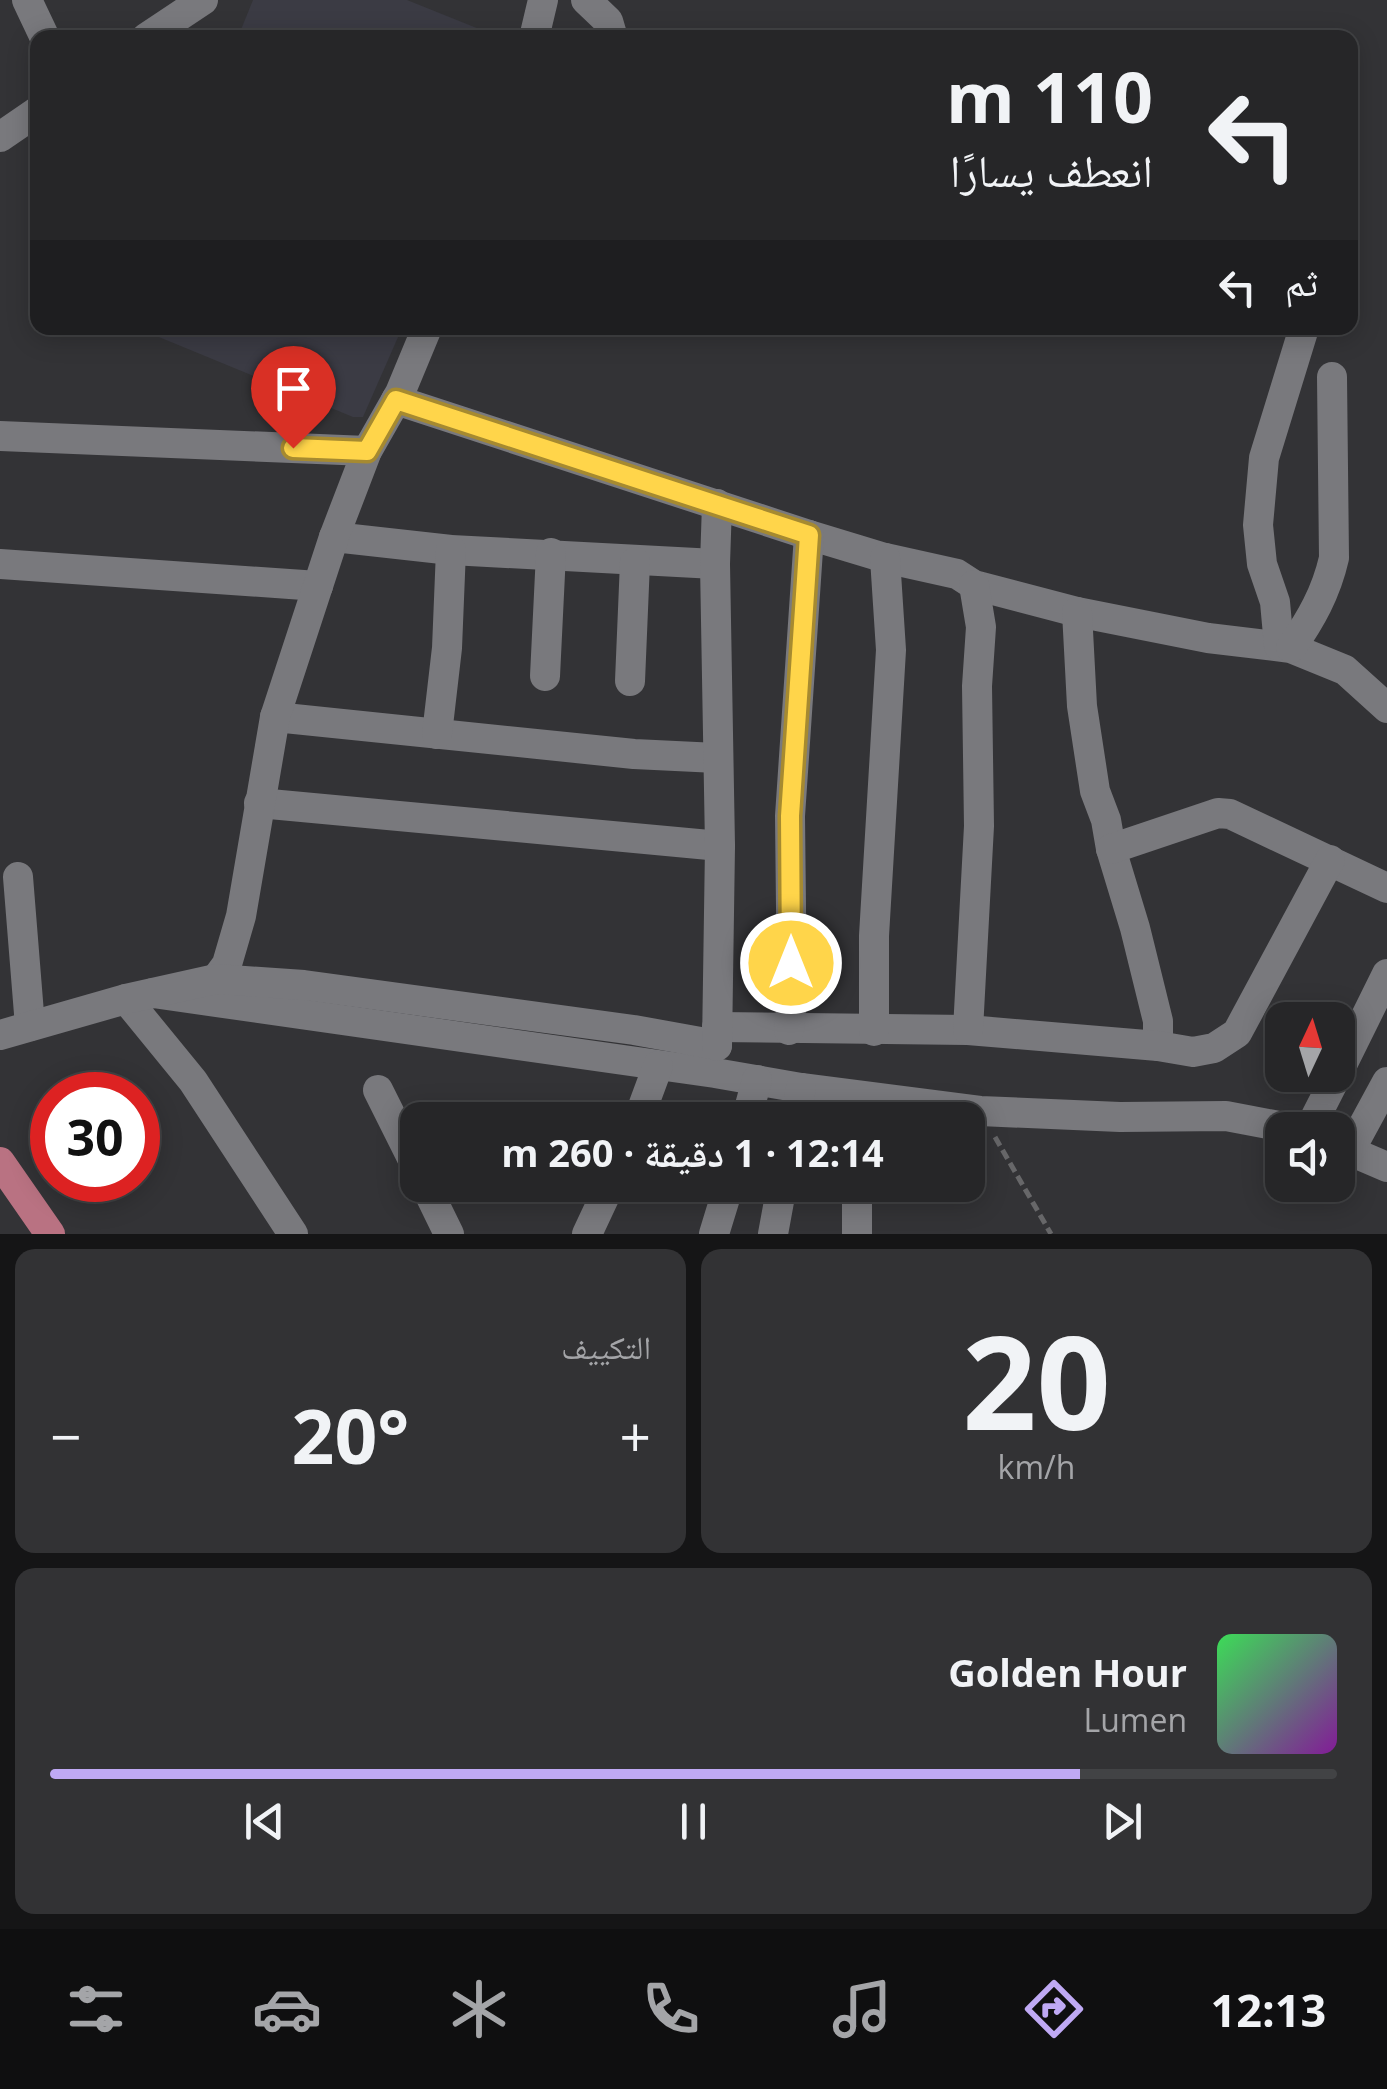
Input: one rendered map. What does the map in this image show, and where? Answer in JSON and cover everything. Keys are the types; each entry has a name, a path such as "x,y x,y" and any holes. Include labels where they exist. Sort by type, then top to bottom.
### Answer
{"main road":[{"path":"0,1162 50,1234"}],"street":[{"path":"27,0 41,30"},
{"path":"158,30 204,0"},
{"path":"536,30 542,0"},
{"path":"586,0 608,20 611,30"},
{"path":"0,137 30,116"},
{"path":"216,979 227,964 242,916 275,717 367,451 396,400 424,335"},
{"path":"1285,647 1262,564 1258,524 1264,458 1302,335"},
{"path":"1285,647 1316,611 1328,586 1334,558 1332,377"},
{"path":"396,400 809,535 957,574 974,585 1078,612 1208,638 1285,647 1344,670 1383,693"},
{"path":"0,436 367,451"},
{"path":"716,1048 720,846 715,564 718,504"},
{"path":"789,1030 790,816 809,535"},
{"path":"334,538 451,550 715,564"},
{"path":"437,734 447,648 451,550"},
{"path":"545,676 551,553"},
{"path":"874,1031 874,936 891,650 885,558"},
{"path":"630,681 635,562"},
{"path":"0,564 318,586"},
{"path":"968,1030 979,826 977,686 982,627 974,585"},
{"path":"1078,612 1086,738 1095,792 1136,928 1158,1021 1158,1046"},
{"path":"275,717 634,754 717,758"},
{"path":"259,803 720,846"},
{"path":"1110,849 1218,814 1230,814 1387,888"},
{"path":"139,996 658,1066 789,1030 968,1030 1193,1052 1214,1048 1236,1033 1330,860"},
{"path":"18,877 30,1026"},
{"path":"1355,1038 1387,974"},
{"path":"0,1036 139,996 216,979 324,988 634,1030 716,1048 757,1080 915,1102"},
{"path":"139,996 293,1234"},
{"path":"645,1102 658,1066"},
{"path":"751,1102 757,1080"},
{"path":"1355,1131 1387,1082"},
{"path":"798,1102 801,1088"},
{"path":"378,1090 400,1134"},
{"path":"985,1110 1226,1116 1265,1123"},
{"path":"1355,1154 1387,1166"},
{"path":"433,1202 449,1234"},
{"path":"587,1234 602,1202"},
{"path":"714,1234 724,1202"},
{"path":"773,1234 779,1202"},
{"path":"857,1202 857,1234"}],"path":[{"path":"985,1119 1051,1234"}],"shaded area":[{"path":"253,0 407,0 482,30 241,30"},
{"path":"154,335 399,335 363,417 353,417"}],"route":[{"path":"293,448 367,451 396,400 809,535 790,816 791,963"}]}
